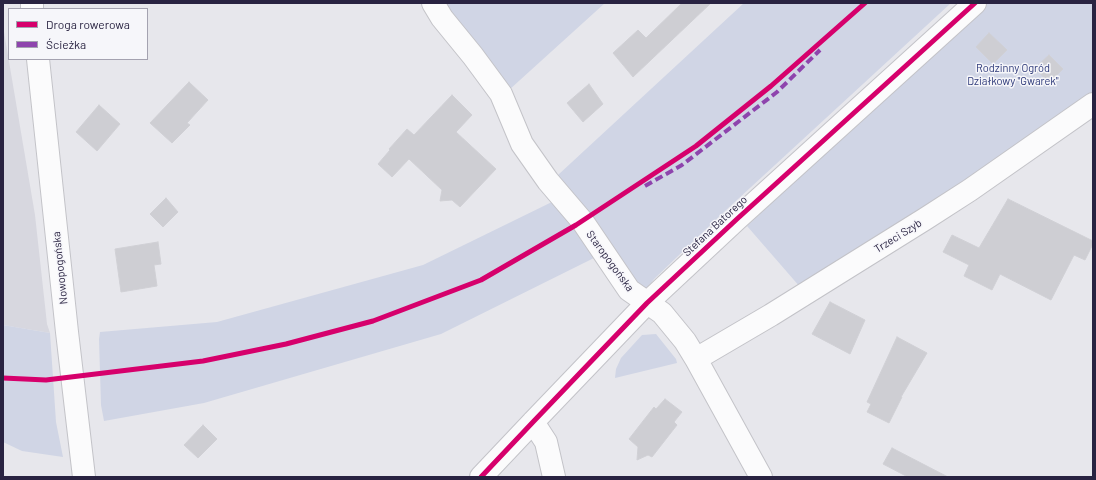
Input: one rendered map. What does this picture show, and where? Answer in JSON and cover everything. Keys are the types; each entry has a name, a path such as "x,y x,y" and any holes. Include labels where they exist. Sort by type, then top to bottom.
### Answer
{"street":[{"name":"Staropogońska","path":"433,3 442,18 474,56 501,94 522,144 548,181 583,222 629,290 662,313 685,341 761,477"},
{"name":"Stefana Batorego","path":"481,477 647,303 737,219 975,3"},
{"name":"Nowopogońska","path":"38,60 84,477"},
{"name":"Trzeci Szyb","path":"696,359 772,315 925,219 970,190 1093,104"},
{"path":"533,422 546,442 554,477"}],"shaded area":[{"path":"3,26 35,215 47,324 50,333 3,325"}],"green space":[{"path":"444,3 605,3 509,90"},
{"path":"744,3 951,3 725,211 654,279 634,306 600,255 441,334 204,403 104,421 101,405 100,332 217,322 423,265 556,200 545,187"},
{"name":"Rodzinny Ogród Działkowy \"Gwarek\"","path":"984,3 1093,3 1093,104 807,295 747,226"},
{"path":"3,325 50,333 56,422 63,457 22,451 3,442"},
{"path":"656,334 676,359 677,363 615,378 616,369 621,358 642,335"}],"building":[{"path":"682,3 711,3 633,77 613,53 638,30 646,38"},
{"path":"989,33 1007,50 993,64 976,47"},
{"path":"1049,55 1063,69 1049,83 1035,68"},
{"path":"189,82 208,100 187,123 190,125 172,143 150,123"},
{"path":"589,84 603,104 583,122 567,103"},
{"path":"452,95 472,115 456,132 496,169 460,207 452,200 440,201 442,190 409,159 392,177 378,164 407,129 414,135"},
{"path":"99,105 120,124 97,151 76,132"},
{"path":"166,198 178,212 163,227 150,214"},
{"path":"1008,199 1093,241 1085,260 1074,255 1051,300 1000,274 992,290 964,276 969,265 943,252 952,235 979,248"},
{"path":"158,242 161,264 154,265 157,286 121,292 115,249"},
{"path":"830,302 865,320 850,354 812,334"},
{"path":"897,337 927,353 901,397 889,423 867,412 871,404 867,402"},
{"path":"665,399 682,412 674,422 677,425 652,457 648,455 637,460 638,447 629,439 654,407 656,409"},
{"path":"203,425 217,439 198,458 184,445"},
{"path":"892,448 948,477 908,477 883,464"}],"marked path":[{"path":"645,186 682,165 777,92 820,50"}],"cycle path":[{"path":"3,378 46,380 203,361 286,344 373,321 481,280 576,225 696,146 771,86 865,3"},
{"path":"481,477 647,303 737,219 975,3"}]}
